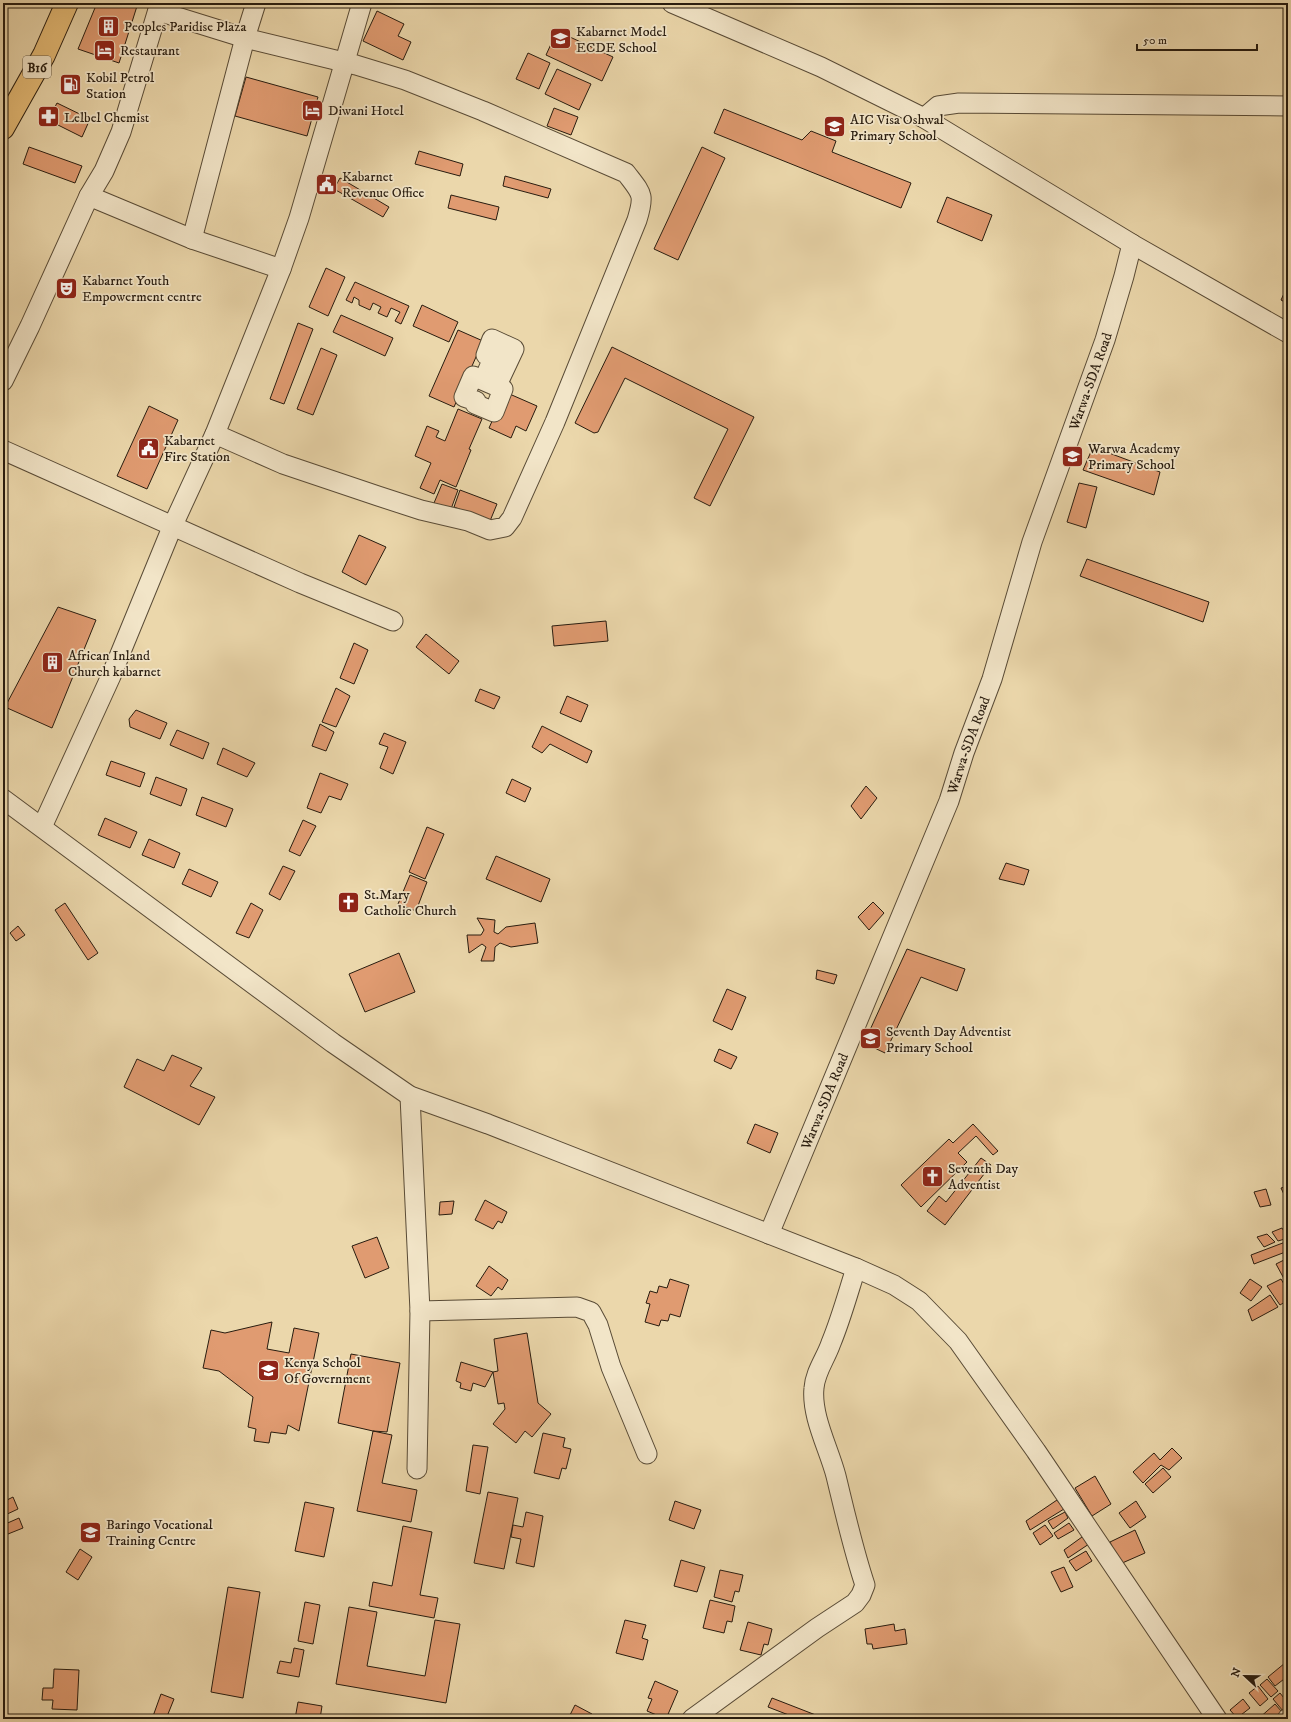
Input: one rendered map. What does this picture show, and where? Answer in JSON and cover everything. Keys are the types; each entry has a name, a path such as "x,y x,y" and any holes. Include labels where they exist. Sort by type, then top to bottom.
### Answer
{"main road":[{"name":"B16","path":"4,125 44,55 67,3"}],"street":[{"path":"192,239 245,38 256,3"},
{"path":"42,827 111,676 173,525 215,434 282,269 299,218 362,3"},
{"path":"672,3 822,67 924,118 1132,244 1288,333"},
{"path":"3,382 89,196 104,171 121,132 159,7 245,38 356,65 419,86 483,111 626,173 639,190 642,202 637,220 555,422 512,518 505,527 490,530 468,521 421,510 283,464 215,434"},
{"path":"924,118 938,106 959,104 1288,106"},
{"path":"89,196 192,239 282,269"},
{"name":"Warwa-SDA Road","path":"769,1234 949,801 964,753 992,679 1032,542 1105,340 1132,244"},
{"path":"3,450 300,583 393,621"},
{"path":"3,799 333,1043 410,1096 488,1124 856,1268 894,1285 919,1301 958,1341 1036,1451 1217,1719"},
{"path":"410,1096 420,1312 417,1469"},
{"path":"692,1719 817,1628 855,1604 865,1585 855,1552 836,1475 817,1415 813,1389 815,1378 831,1345 842,1316 856,1268"},
{"path":"420,1312 577,1307 591,1312 598,1325 611,1367 647,1454"}],"building":[{"name":"Peoples Paridise Plaza","path":"97,3 138,3 119,63 78,49"},
{"path":"377,11 404,24 398,36 411,42 403,60 363,41"},
{"path":"557,31 613,57 602,81 546,55"},
{"path":"528,53 550,63 539,89 516,79"},
{"path":"557,69 591,84 579,110 545,94"},
{"path":"246,77 318,97 307,136 235,116"},
{"path":"57,103 90,119 82,137 48,120"},
{"path":"554,108 578,117 571,135 547,126"},
{"path":"724,109 802,140 811,131 836,141 832,152 911,183 901,208 714,133"},
{"path":"29,147 82,166 75,183 23,164"},
{"path":"702,147 725,158 678,260 654,249"},
{"path":"419,151 463,164 460,176 415,164"},
{"path":"505,176 551,189 548,198 503,186"},
{"path":"340,178 389,207 383,217 334,189"},
{"path":"451,195 499,207 496,220 448,208"},
{"path":"947,197 992,215 982,241 937,222"},
{"path":"326,268 345,277 328,316 309,307"},
{"path":"355,282 409,306 401,324 395,321 400,312 391,308 387,317 378,313 381,307 373,303 370,310 359,305 359,300 354,297 352,303 346,300"},
{"path":"1288,285 1288,304 1281,300"},
{"path":"422,305 458,322 449,342 413,326"},
{"path":"341,315 393,338 385,356 333,332"},
{"path":"298,323 313,329 284,404 270,399"},
{"path":"458,330 483,341 454,407 429,396"},
{"path":"612,347 754,417 710,506 694,498 728,429 625,378 598,432 594,433 575,423"},
{"path":"321,348 337,355 313,415 297,409"},
{"path":"505,392 537,406 526,431 516,426 511,438 489,428"},
{"name":"Kabarnet Fire Station","path":"149,406 178,420 147,489 117,476"},
{"path":"458,409 482,419 469,449 471,450 456,487 440,480 434,494 420,488 431,463 415,456 427,426 439,431 436,437 445,441"},
{"path":"1093,447 1160,472 1154,495 1083,470"},
{"path":"1079,483 1097,487 1086,528 1067,522"},
{"path":"442,484 458,490 451,509 434,503"},
{"path":"460,490 497,504 490,521 454,507"},
{"path":"359,535 386,547 366,585 342,572"},
{"path":"1087,559 1209,602 1203,622 1080,576"},
{"name":"African Inland Church kabarnet","path":"58,607 96,620 52,728 5,707"},
{"path":"606,621 608,641 554,646 552,626"},
{"path":"426,634 459,661 449,674 416,647"},
{"path":"354,643 368,650 354,684 340,678"},
{"path":"336,688 350,696 336,727 322,722"},
{"path":"480,689 500,697 494,709 475,701"},
{"path":"567,696 588,705 581,722 560,713"},
{"path":"136,710 167,723 160,739 130,727 129,719"},
{"path":"320,724 334,732 326,751 312,746"},
{"path":"542,726 592,751 587,763 550,744 542,753 532,747"},
{"path":"177,730 209,743 203,759 170,745"},
{"path":"384,733 406,742 393,774 380,768 388,747 379,744"},
{"path":"223,748 255,763 247,777 217,764"},
{"path":"111,761 145,773 140,787 106,775"},
{"path":"320,773 348,784 341,800 329,796 321,813 307,808"},
{"path":"156,777 187,789 181,806 150,794"},
{"path":"512,779 531,788 525,802 506,793"},
{"path":"866,786 877,798 861,819 851,806"},
{"path":"202,797 233,809 226,827 196,815"},
{"path":"105,818 137,832 130,848 98,835"},
{"path":"303,820 316,826 300,856 289,851"},
{"path":"427,827 444,834 425,879 409,872"},
{"path":"149,839 180,853 174,868 142,855"},
{"path":"496,856 550,879 541,902 486,879"},
{"path":"1006,863 1029,870 1024,885 999,879"},
{"path":"283,866 295,871 280,900 269,894"},
{"path":"189,869 218,882 211,897 182,884"},
{"path":"410,875 427,882 416,911 398,904"},
{"path":"873,902 884,913 869,930 858,917"},
{"path":"65,903 98,953 88,960 55,910"},
{"path":"251,903 263,910 249,938 236,933"},
{"path":"477,918 495,920 494,932 498,934 506,927 535,923 538,943 511,947 500,943 495,947 494,961 481,961 486,947 482,944 469,953 467,935 481,935 484,930"},
{"path":"18,926 25,935 16,941 10,933"},
{"path":"907,949 965,969 957,991 921,977 885,1053 864,1043"},
{"path":"399,953 415,992 365,1012 349,974"},
{"path":"817,970 837,975 834,984 816,979"},
{"path":"727,989 746,997 732,1030 713,1021"},
{"path":"719,1049 737,1057 731,1069 714,1061"},
{"path":"172,1055 202,1068 190,1086 215,1097 199,1125 124,1087 137,1059 164,1071"},
{"path":"755,1124 778,1133 770,1153 747,1143"},
{"path":"973,1124 998,1151 993,1155 976,1136 958,1153 967,1162 921,1207 901,1185 949,1139 953,1143"},
{"path":"981,1158 991,1165 945,1225 927,1211 939,1196 946,1202"},
{"path":"1288,1186 1288,1203 1281,1188"},
{"path":"1266,1189 1271,1205 1260,1207 1254,1192"},
{"path":"485,1200 507,1212 502,1223 498,1221 493,1229 475,1220"},
{"path":"454,1201 452,1214 439,1215 440,1202"},
{"path":"1282,1228 1288,1238 1278,1241 1272,1232"},
{"path":"1267,1234 1275,1242 1264,1247 1257,1237"},
{"path":"377,1237 389,1268 365,1278 352,1246"},
{"path":"1288,1241 1288,1251 1254,1264 1251,1255"},
{"path":"1288,1258 1288,1286 1276,1264"},
{"path":"489,1266 508,1280 502,1290 498,1287 491,1296 476,1286"},
{"path":"670,1279 689,1285 680,1317 670,1314 668,1321 661,1320 659,1326 645,1322 650,1304 646,1303 650,1291 657,1293 659,1286 667,1288"},
{"path":"1250,1279 1262,1287 1251,1301 1240,1293"},
{"path":"1281,1279 1288,1291 1288,1300 1280,1305 1267,1286"},
{"path":"1270,1295 1278,1307 1252,1321 1248,1310"},
{"path":"272,1322 267,1349 289,1353 294,1328 319,1333 299,1431 288,1425 286,1434 271,1432 269,1443 254,1441 256,1429 248,1427 253,1397 219,1371 203,1368 211,1330 225,1333"},
{"path":"527,1333 538,1403 551,1414 532,1437 525,1431 516,1443 493,1424 505,1409 504,1403 498,1404 493,1372 498,1371 494,1339"},
{"path":"351,1354 400,1363 387,1432 373,1431 338,1423"},
{"path":"461,1362 493,1372 485,1387 473,1383 471,1391 460,1388 461,1383 456,1381"},
{"path":"373,1431 392,1435 382,1483 417,1490 411,1522 357,1511"},
{"path":"543,1433 565,1438 563,1447 571,1449 566,1469 562,1468 559,1479 534,1473"},
{"path":"473,1445 488,1447 480,1494 466,1491"},
{"path":"1172,1448 1182,1458 1169,1470 1161,1465 1143,1483 1133,1472 1154,1453 1160,1460"},
{"path":"1163,1468 1171,1477 1153,1493 1145,1484"},
{"path":"1095,1476 1111,1504 1092,1516 1075,1488"},
{"path":"488,1492 518,1498 504,1569 474,1563"},
{"path":"13,1497 18,1509 3,1516 3,1502"},
{"path":"1057,1500 1064,1509 1030,1530 1026,1521"},
{"path":"675,1501 701,1510 694,1529 669,1520"},
{"path":"1136,1501 1146,1517 1130,1528 1119,1513"},
{"path":"305,1502 334,1508 324,1557 295,1551"},
{"path":"526,1512 543,1516 534,1567 516,1563 521,1539 511,1537 513,1525 523,1527"},
{"path":"1065,1512 1068,1518 1053,1529 1048,1521"},
{"path":"19,1518 23,1528 3,1536 3,1525"},
{"path":"1069,1523 1074,1530 1058,1539 1054,1533"},
{"path":"1045,1525 1053,1536 1040,1545 1033,1533"},
{"path":"403,1526 432,1532 420,1595 438,1598 434,1618 369,1606 373,1582 392,1586"},
{"path":"1135,1530 1145,1553 1120,1564 1110,1542"},
{"path":"1082,1537 1089,1544 1068,1558 1064,1550"},
{"path":"80,1549 92,1557 78,1580 66,1572"},
{"path":"1086,1551 1092,1561 1076,1571 1069,1561"},
{"path":"681,1560 705,1567 697,1592 674,1586"},
{"path":"1064,1567 1073,1587 1061,1592 1051,1572"},
{"path":"720,1570 743,1575 739,1592 735,1591 732,1602 714,1597"},
{"path":"228,1587 260,1592 243,1698 211,1692"},
{"path":"710,1600 735,1606 732,1622 727,1621 724,1633 703,1628"},
{"path":"305,1602 320,1605 313,1644 298,1641"},
{"path":"349,1607 377,1612 367,1666 425,1676 435,1620 460,1624 446,1703 336,1684"},
{"path":"625,1620 646,1625 642,1638 648,1640 643,1660 616,1653"},
{"path":"748,1622 772,1629 768,1645 764,1644 761,1655 740,1650"},
{"path":"894,1624 895,1631 905,1629 907,1644 873,1649 872,1644 867,1644 865,1629"},
{"path":"294,1648 304,1650 299,1677 277,1673 280,1661 291,1663"},
{"path":"1285,1663 1288,1667 1288,1676 1275,1686 1268,1677"},
{"path":"54,1669 79,1670 77,1710 52,1709 53,1700 42,1700 43,1688 53,1688"},
{"path":"1267,1679 1278,1691 1271,1697 1260,1685"},
{"path":"655,1681 678,1691 666,1719 647,1711 652,1699 648,1698"},
{"path":"1258,1686 1268,1699 1260,1706 1249,1693"},
{"path":"1280,1693 1288,1703 1288,1707 1283,1711 1273,1699"},
{"path":"161,1694 174,1699 166,1719 152,1719"},
{"path":"772,1698 826,1719 799,1719 768,1707"},
{"path":"1243,1699 1250,1708 1237,1718 1230,1710"},
{"path":"298,1702 322,1706 320,1719 295,1719"},
{"path":"1275,1704 1282,1712 1273,1719 1258,1719"},
{"path":"575,1705 592,1714 589,1719 568,1719"}],"place":[{"name":"Peoples Paridise Plaza","path":"109,26"},
{"name":"Kabarnet Model ECDE School","path":"561,39"},
{"name":"Restaurant","path":"105,50"},
{"name":"Kobil Petrol Station","path":"70,85"},
{"name":"Diwani Hotel","path":"312,110"},
{"name":"Lelbel Chemist","path":"48,117"},
{"name":"AIC Visa Oshwal Primary School","path":"835,127"},
{"name":"Kabarnet Revenue Office","path":"326,184"},
{"name":"Kabarnet Youth Empowerment centre","path":"67,288"},
{"name":"Kabarnet Fire Station","path":"148,448"},
{"name":"Warwa Academy Primary School","path":"1073,456"},
{"name":"African Inland Church kabarnet","path":"53,663"},
{"name":"St.Mary Catholic Church","path":"348,902"},
{"name":"Seventh Day Adventist Primary School","path":"871,1039"},
{"name":"Seventh Day Adventist","path":"932,1176"},
{"name":"Kenya School Of Government","path":"268,1370"},
{"name":"Baringo Vocational Training Centre","path":"90,1532"}]}
